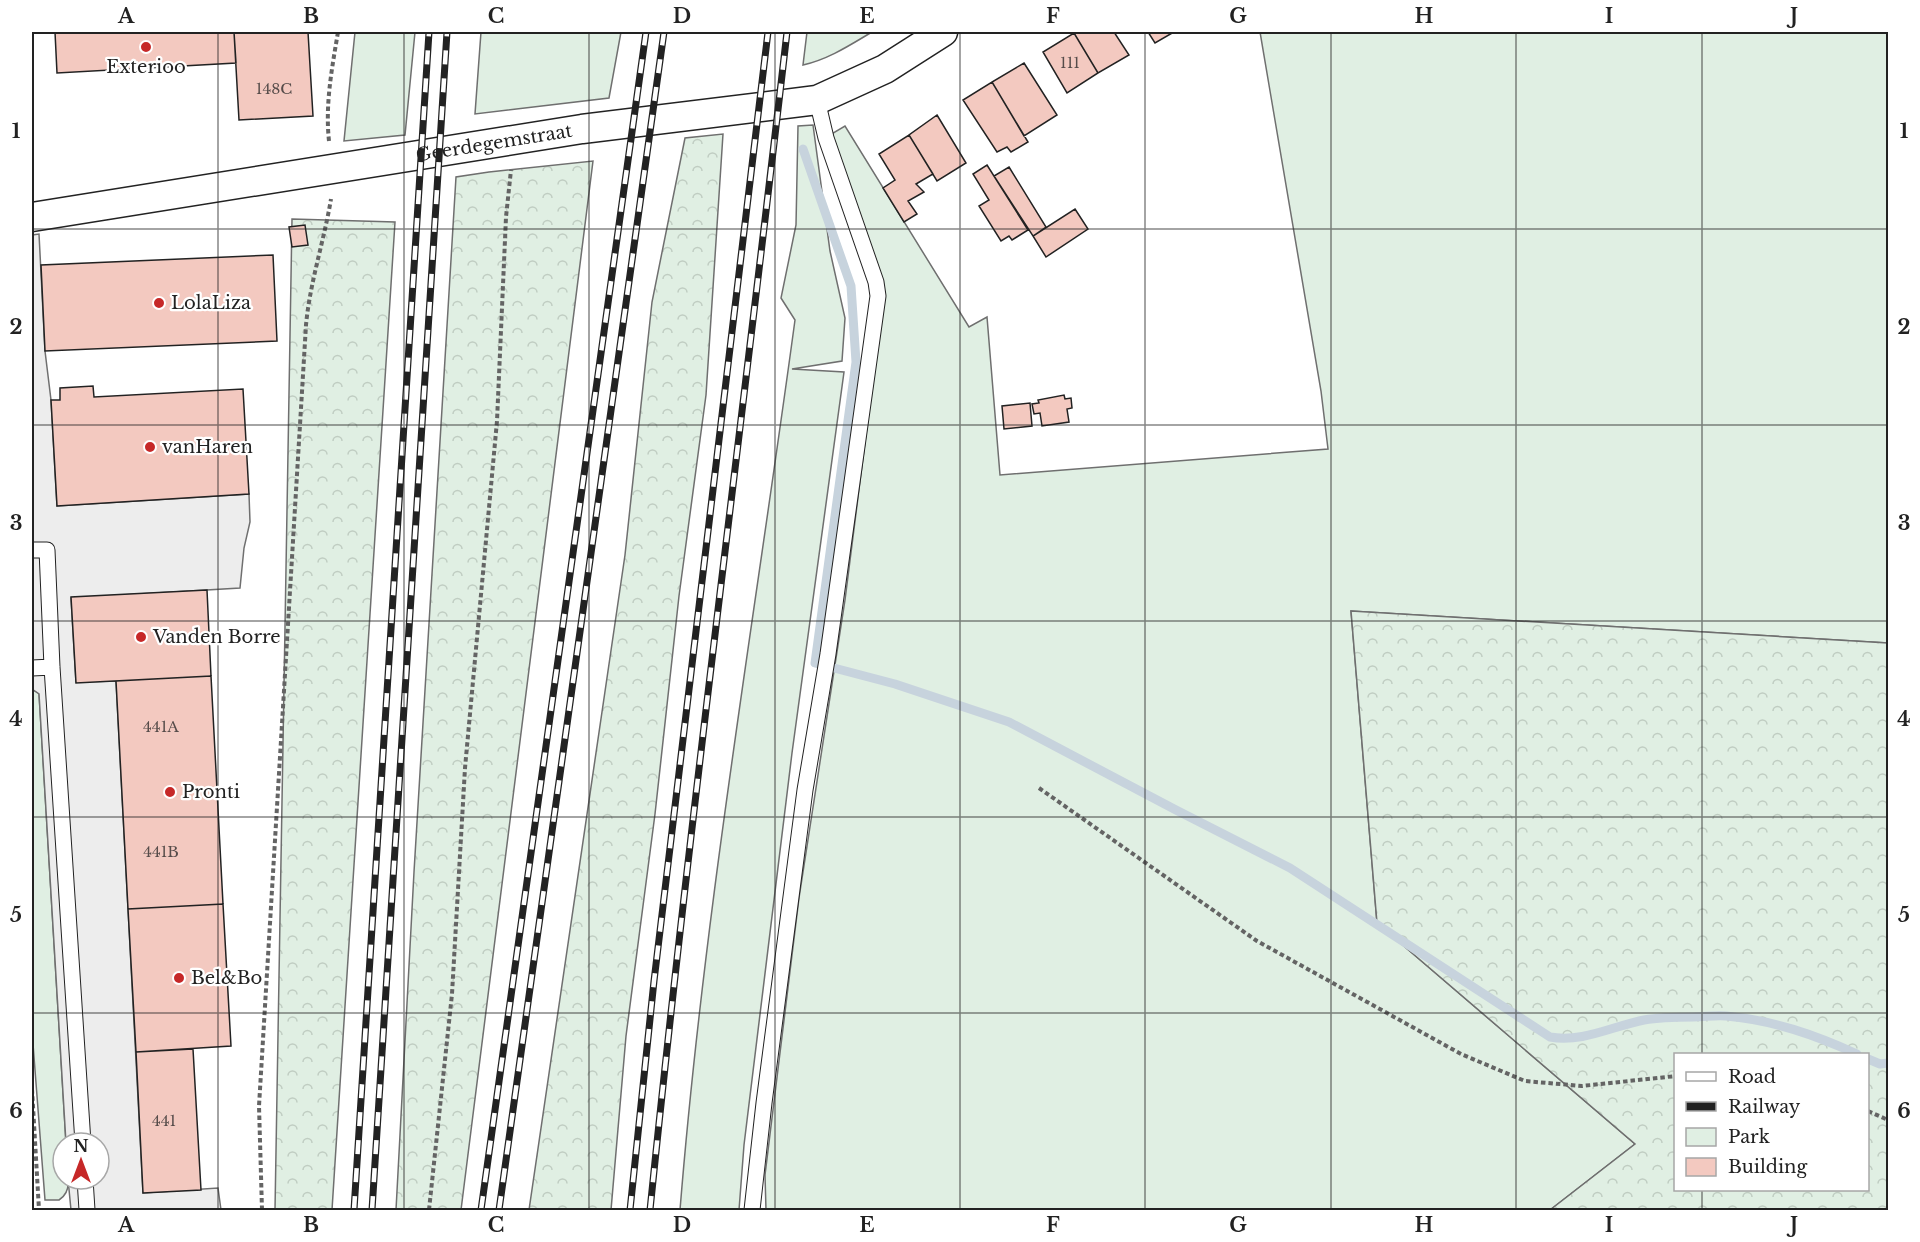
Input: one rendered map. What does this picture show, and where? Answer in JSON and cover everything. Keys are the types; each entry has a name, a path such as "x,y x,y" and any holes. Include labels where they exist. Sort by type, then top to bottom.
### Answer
{"street":[{"name":"Geerdegemstraat","path":"32,217 514,139 817,100 885,69 943,32"}],"lane":[{"path":"752,1210 806,790 828,654 878,296 876,282 826,138 817,100"},
{"path":"32,550 47,550 52,667 82,1131"},
{"path":"32,668 52,667"},
{"path":"86,1191 87,1210"}],"path":[{"path":"262,1210 260,1106 305,335 308,306 330,206 333,167 327,124 328,98 338,32"},
{"path":"429,1210 453,994 465,768 497,421 506,217 514,139"},
{"path":"1039,788 1257,941 1461,1054 1525,1081 1582,1086 1674,1076"},
{"path":"32,1089 39,1210"},
{"path":"1869,1112 1888,1120"}],"green space":[{"path":"355,32 415,32 405,135 344,141"},
{"path":"481,32 621,32 609,98 475,114"},
{"path":"807,32 872,32 847,47 803,65"},
{"path":"1260,32 1888,32 1888,643 1351,611 1377,923 1635,1144 1550,1210 766,1210 765,1175 799,898 845,600 884,292 828,136 845,126 969,327 987,317 1000,475 1328,449 1321,391"},
{"path":"813,125 830,251 845,318 842,361 792,369 844,372 792,753 744,1145 739,1210 680,1210 690,1098 716,875 795,320 781,298 796,225 798,126"},
{"path":"723,134 706,395 679,596 655,814 626,1036 611,1210 529,1210 625,555 652,302 685,138"},
{"path":"593,161 461,1210 396,1210 456,177"},
{"path":"292,219 395,222 332,1210 275,1210"},
{"path":"1351,611 1888,643 1888,1210 1550,1210 1635,1144 1377,923"},
{"path":"32,689 39,693 65,1131 51,1131 51,1191 67,1191 59,1200 45,1200 32,1031"}],"shaded area":[{"path":"39,234 57,506 249,494 250,522 244,548 240,588 71,598 76,682 116,681 143,1193 218,1188 221,1210 71,1210 69,1191 111,1191 111,1131 65,1131 39,694 32,689 32,235"}],"building":[{"name":"Exterioo","path":"55,32 234,32 236,63 57,73"},
{"path":"234,32 308,32 313,116 239,120"},
{"path":"1114,32 1129,55 1098,73 1074,33"},
{"path":"1148,32 1174,32 1155,43"},
{"path":"1074,33 1098,73 1067,93 1043,52"},
{"path":"1024,63 1057,115 1024,136 992,82"},
{"path":"992,82 1028,142 1011,152 1007,147 997,152 963,100"},
{"path":"937,115 966,163 937,181 909,135"},
{"path":"909,135 933,174 916,184 924,192 908,201 917,214 904,222 883,188 895,180 879,154"},
{"path":"987,165 1028,230 1012,240 1009,236 1001,241 979,206 989,200 973,174"},
{"path":"1009,167 1046,227 1033,236 994,176"},
{"path":"1075,209 1088,229 1046,257 1033,236"},
{"path":"305,225 308,245 292,247 289,227"},
{"name":"LolaLiza","path":"273,255 277,341 45,351 41,265"},
{"name":"vanHaren","path":"93,386 94,397 243,389 249,494 57,506 51,400 60,400 60,388"},
{"path":"1064,395 1065,399 1071,398 1072,408 1067,409 1069,422 1042,426 1040,413 1034,414 1032,404 1039,403 1038,400"},
{"path":"1030,403 1032,426 1004,429 1002,406"},
{"name":"Vanden Borre","path":"207,590 211,676 76,683 71,597"},
{"name":"Pronti","path":"211,676 223,904 128,909 116,681"},
{"name":"Bel&Bo","path":"223,904 231,1046 136,1052 128,909"},
{"path":"193,1049 201,1190 143,1193 136,1052"}],"waterway":[{"path":"803,149 851,286 856,362 815,663 895,684 1009,722 1290,868 1550,1037 1586,1036 1650,1019 1722,1016 1760,1021 1793,1029 1855,1053"},
{"path":"1869,1059 1880,1064 1888,1063"}],"railway":[{"path":"354,1210 429,32"},
{"path":"372,1210 447,32"},
{"path":"481,1210 646,32"},
{"path":"499,1210 664,32"},
{"path":"630,1210 654,981 768,32"},
{"path":"650,1210 699,768 787,32"}],"place":[{"name":"Exterioo","path":"146,47"},
{"name":"LolaLiza","path":"159,303"},
{"name":"vanHaren","path":"150,447"},
{"name":"Vanden Borre","path":"141,637"},
{"name":"Pronti","path":"170,792"},
{"name":"Bel&Bo","path":"179,978"}]}
